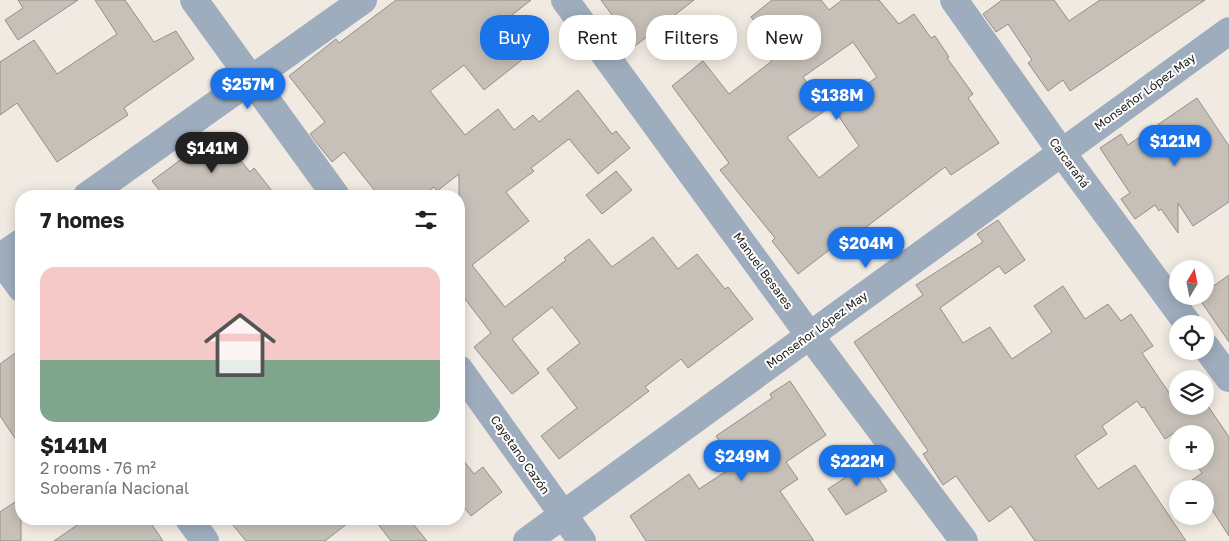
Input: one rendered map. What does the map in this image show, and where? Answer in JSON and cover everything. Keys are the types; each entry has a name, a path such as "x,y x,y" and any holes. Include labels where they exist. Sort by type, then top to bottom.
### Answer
{"street":[{"path":"194,0 332,190"},
{"path":"96,190 253,80 363,0"},
{"name":"Manuel Besares","path":"566,0 810,336 964,541"},
{"name":"Carcarañá","path":"954,0 1062,154 1181,315"},
{"name":"Monseñor López May","path":"527,541 1229,31"},
{"path":"15,247 0,258 15,279"},
{"path":"1214,358 1229,378"},
{"name":"Cayetano Cazón","path":"465,377 582,541"},
{"path":"193,525 205,541"}],"building":[{"path":"18,0 78,0 18,40 5,20 23,8"},
{"path":"95,0 125,0 154,42 176,31 194,59 124,108 128,115 57,162 17,103 0,115 0,62 34,40 57,74 117,34"},
{"path":"396,0 531,0 512,15 480,15 480,60 522,60 484,90 464,65 430,91 465,135 498,109 514,130 533,115 539,122 578,90 612,134 616,131 630,148 598,174 569,139 531,168 534,171 506,192 529,221 472,265 505,307 566,260 564,258 589,239 612,267 653,237 678,269 697,254 725,289 728,287 753,319 688,368 681,359 645,387 649,391 559,459 541,436 577,408 547,369 580,343 552,307 512,339 539,373 512,394 474,347 491,333 465,299 465,190 459,190 459,174 438,190 434,187 430,190 374,190 344,152 332,162 310,134 325,122 289,76 336,39 339,43"},
{"path":"601,0 694,0 675,15 646,15 646,37 636,45 636,15 612,15"},
{"path":"772,0 821,0 829,10 842,0 879,0 899,24 914,14 931,38 935,36 949,57 947,58 973,94 968,98 999,143 951,175 945,167 840,247 837,244 798,274 772,241 775,238 720,170 729,163 672,86 703,61 729,94 772,61 821,60 821,15 753,15","holes":["853,42 877,77 833,108 859,146 819,178 787,137 826,110 803,77"]},
{"path":"1002,0 1054,0 1069,21 1100,0 1205,0 1070,91 1063,80 1048,91 1028,63 1032,60 1008,24 996,32 983,14"},
{"path":"1197,98 1229,146 1229,202 1193,226 1178,203 1178,233 1161,209 1159,211 1155,205 1135,219 1121,199 1130,193 1100,148 1121,134 1128,145"},
{"path":"218,132 250,172 254,168 271,190 159,190 152,181"},
{"path":"616,171 632,190 602,214 586,195"},
{"path":"998,220 1025,260 1005,274 999,266 940,308 963,343 990,327 1012,359 1052,332 1034,306 1063,286 1085,319 1108,304 1121,321 1131,314 1153,346 1142,353 1169,393 1169,415 1214,415 1229,437 1229,536 1214,513 1214,480 1192,480 1202,473 1200,470 1214,470 1214,425 1169,425 1169,436 1165,439 1144,407 1142,408 1137,401 1102,426 1107,434 1075,456 1098,489 1135,465 1169,516 1169,525 1175,525 1186,541 1035,541 1011,506 989,522 956,476 943,485 923,454 928,451 854,342 923,295 916,285 983,242 977,234"},
{"path":"1229,275 1229,342 1214,320 1214,315 1210,315 1204,305 1214,305 1214,286"},
{"path":"15,353 15,438 0,416 0,364"},
{"path":"790,381 826,435 786,462 798,479 780,491 814,541 646,541 630,516 689,474 699,489 736,465 716,436 772,398 770,394"},
{"path":"863,456 887,491 846,515 828,489 849,475 844,469"},
{"path":"465,463 474,474 483,467 502,492 471,516 465,508"},
{"path":"15,502 15,525 21,525 21,541 0,541 0,512"},
{"path":"77,525 152,525 163,541 54,541"},
{"path":"233,525 345,525 325,541 246,541"},
{"path":"379,525 414,525 427,541 391,541"}]}
